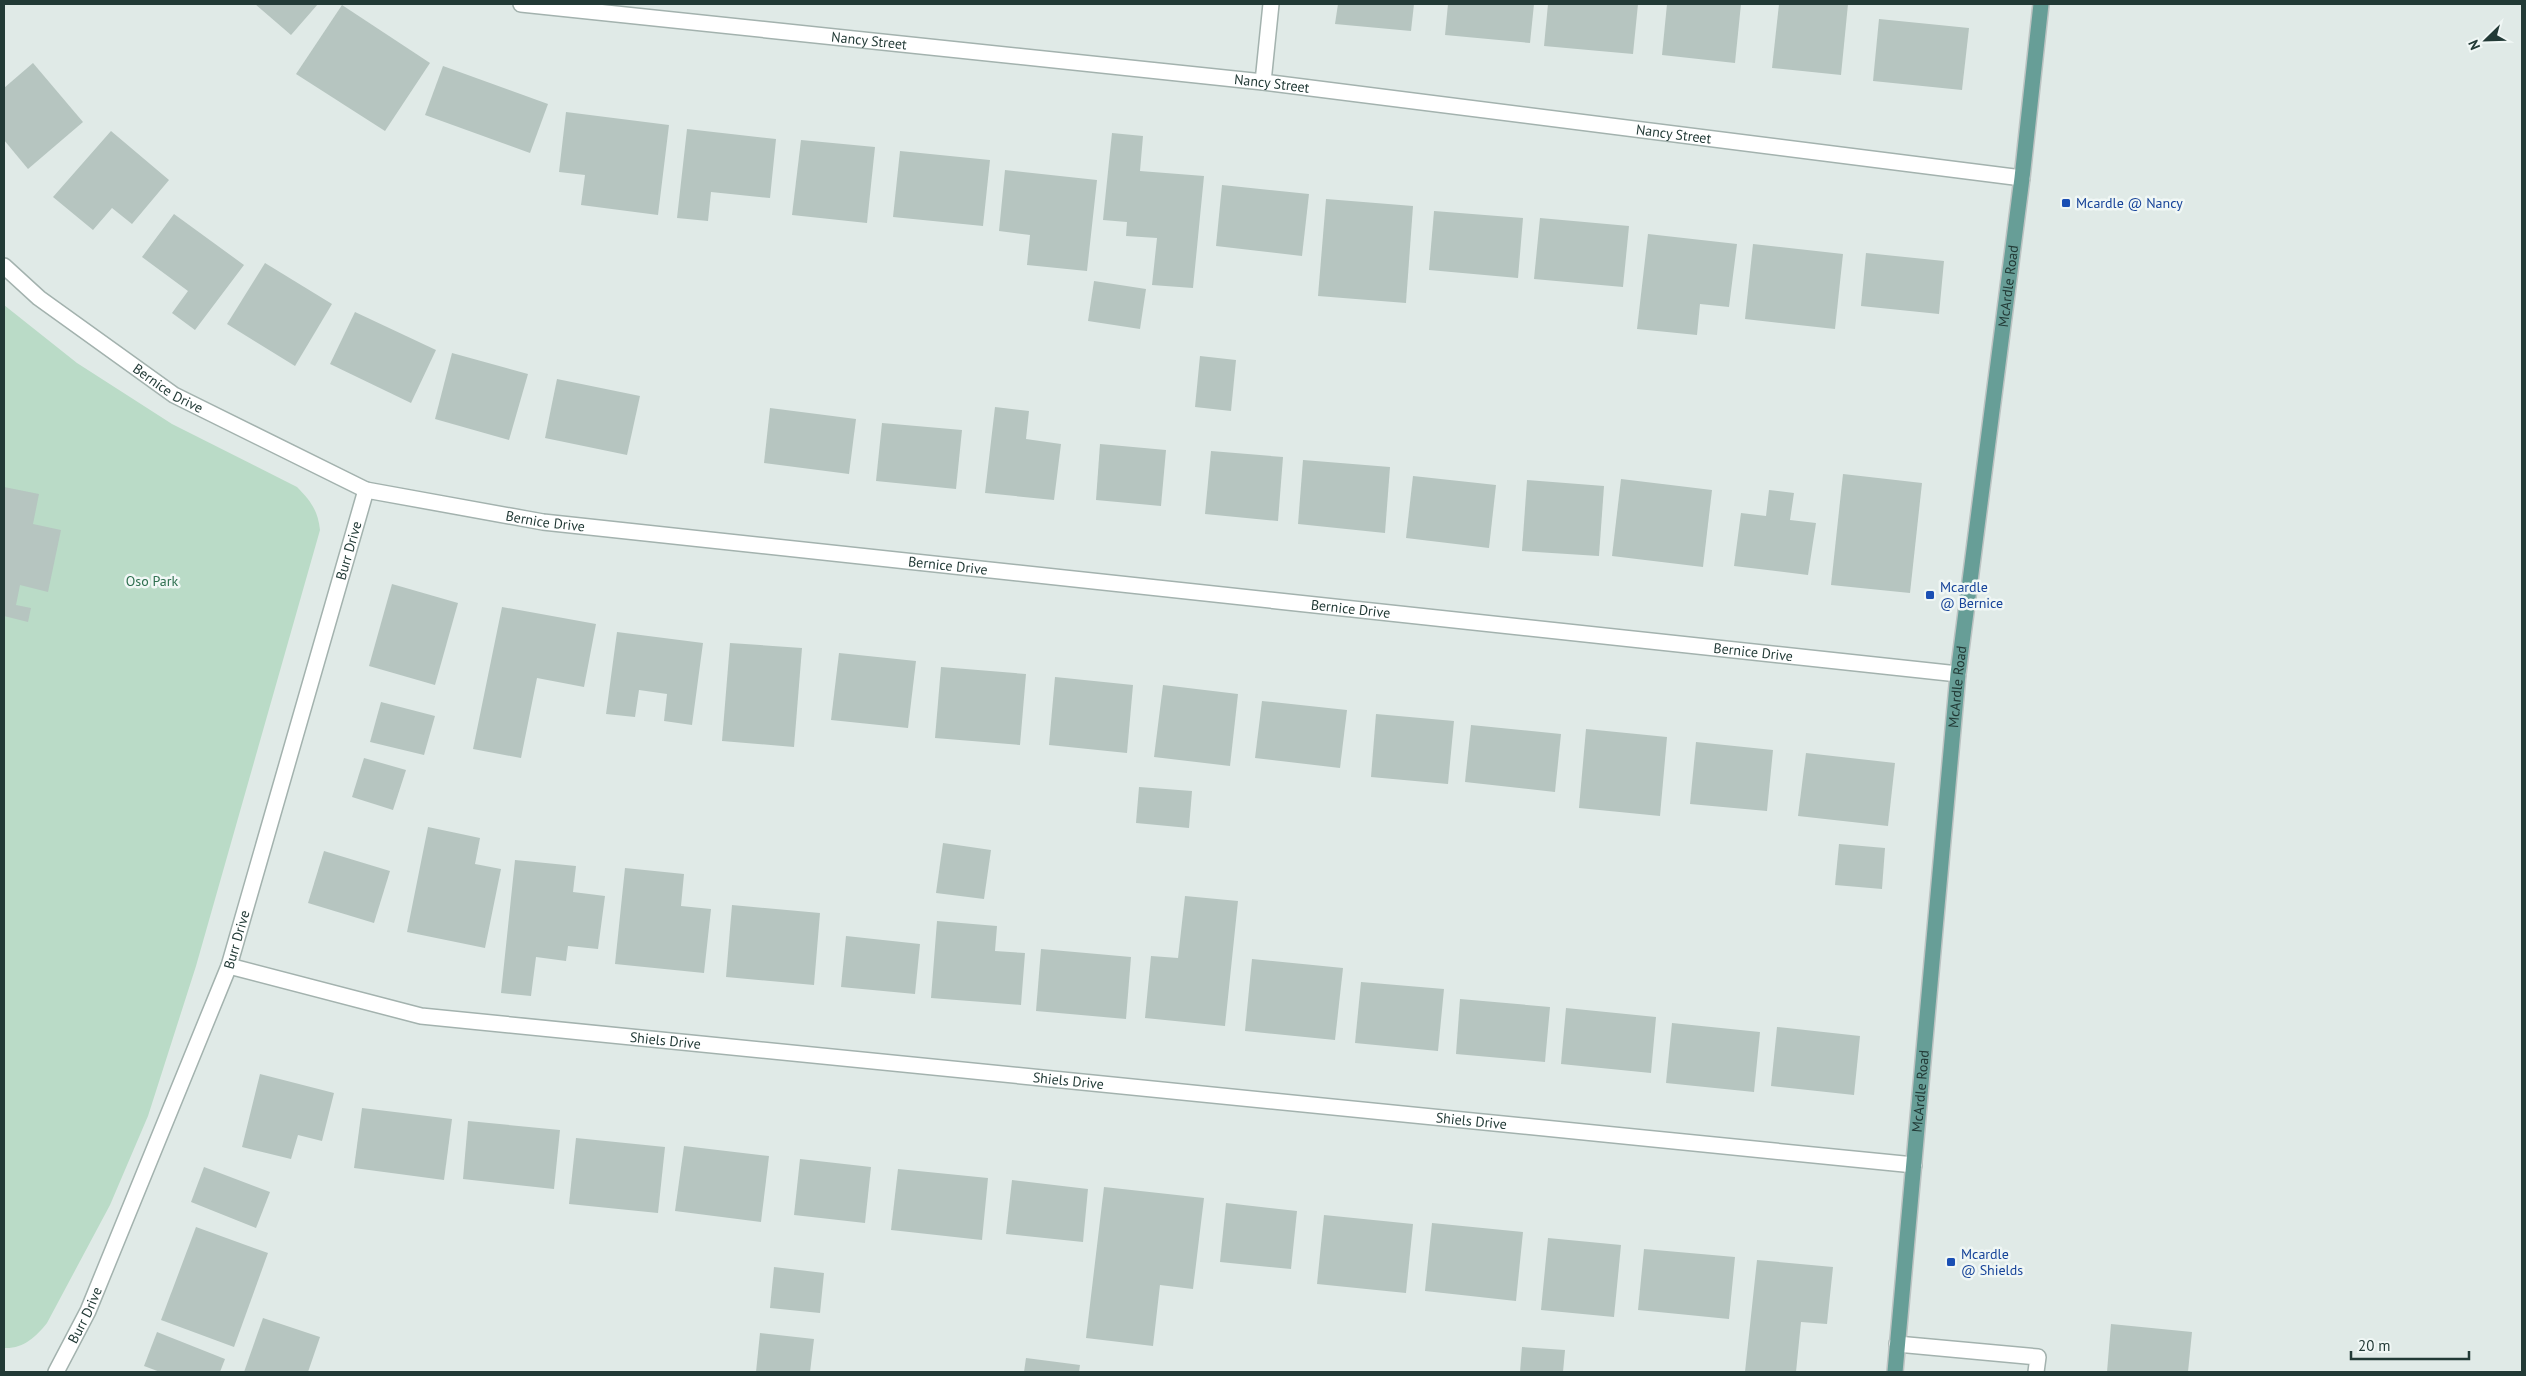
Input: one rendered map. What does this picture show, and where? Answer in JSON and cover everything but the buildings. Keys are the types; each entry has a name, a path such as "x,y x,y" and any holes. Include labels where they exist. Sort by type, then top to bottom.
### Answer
{"main road":[{"name":"McArdle Road","path":"1894,1372 1958,674 2022,178 2041,4"}],"street":[{"name":"Nancy Street","path":"521,4 1263,82 2022,178"},
{"path":"1263,82 1272,4"},
{"name":"Bernice Drive","path":"4,266 39,298 174,395 366,490 543,522 1958,674"},
{"name":"Burr Drive","path":"56,1372 88,1312 229,966 366,490"},
{"name":"Shiels Drive","path":"229,966 421,1016 1914,1165"},
{"path":"1897,1344 2038,1357 2036,1372"}],"green space":[{"name":"Oso Park","path":"4,305 77,363 172,424 297,487 313,507 318,517 320,530 196,966 148,1116 110,1205 47,1323 28,1341 11,1348 4,1348"}],"place":[{"name":"Mcardle @ Nancy","path":"2066,203"},
{"name":"Mcardle @ Bernice","path":"1930,595"},
{"name":"Mcardle @ Shields","path":"1951,1262"}]}
